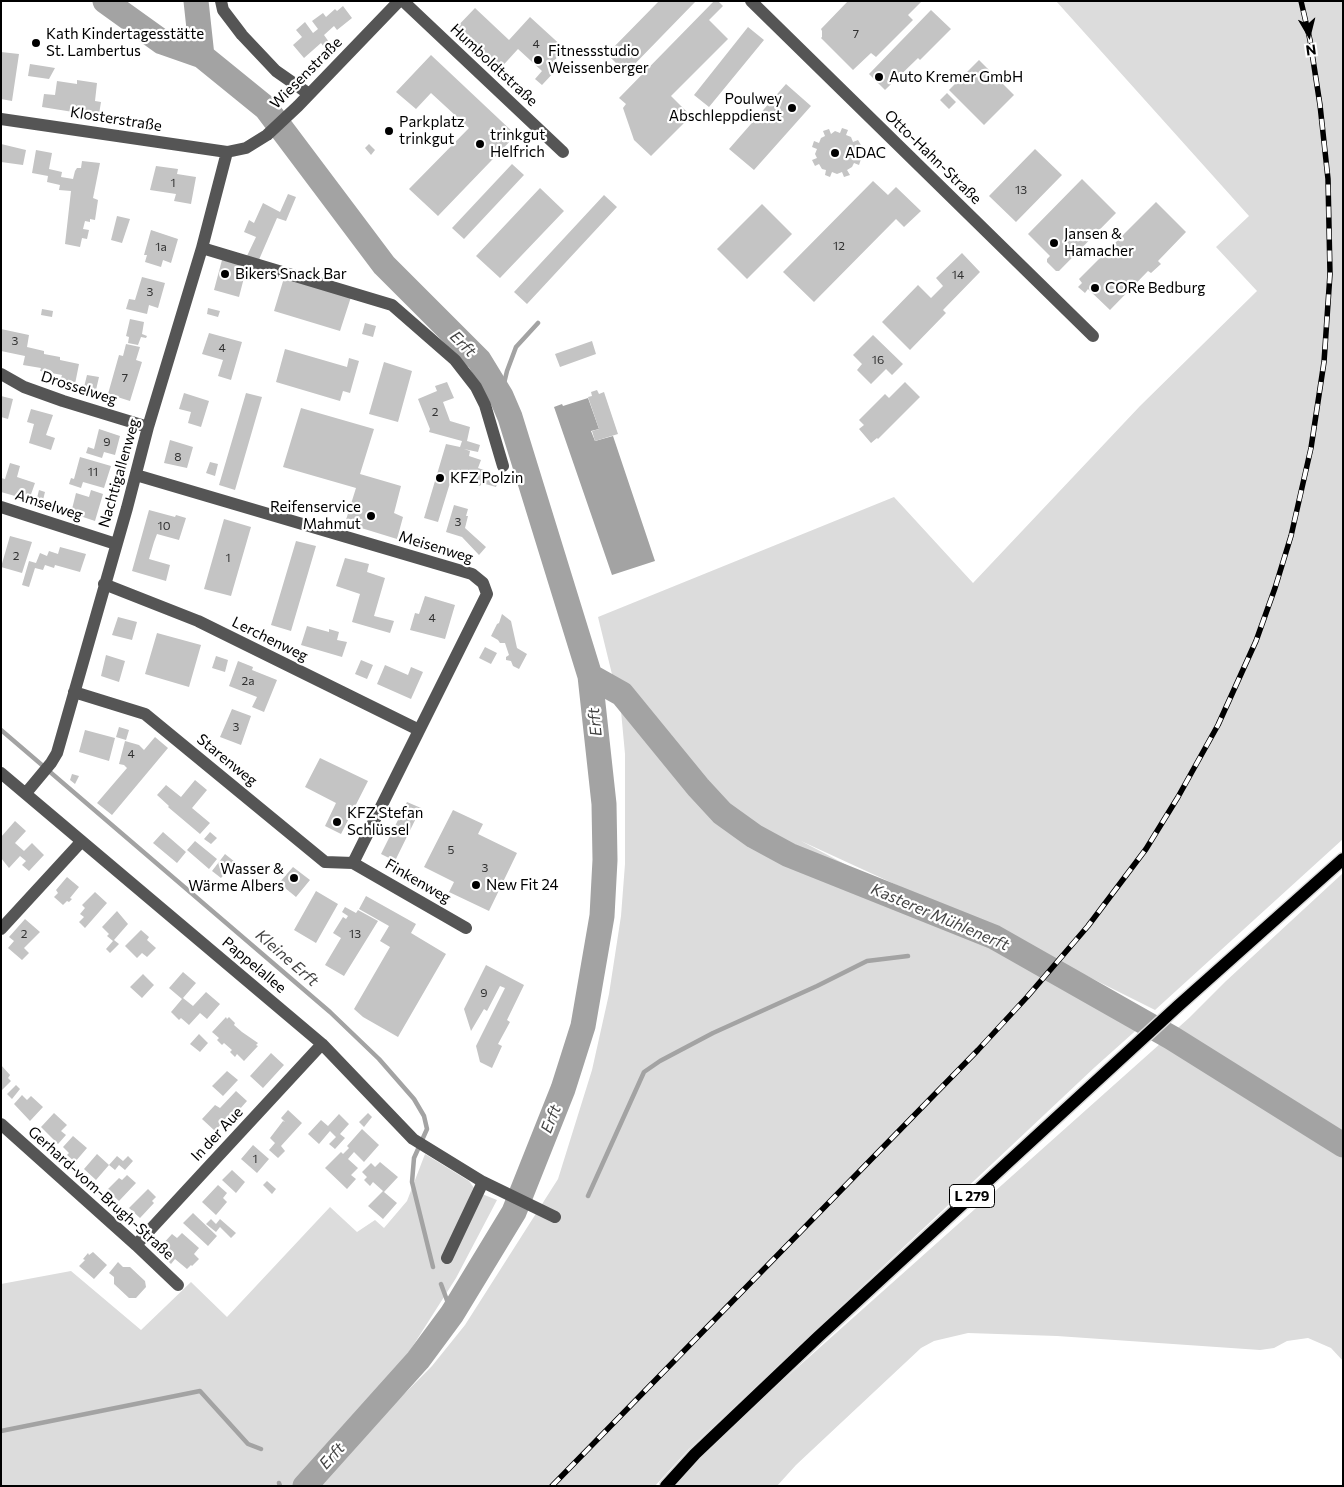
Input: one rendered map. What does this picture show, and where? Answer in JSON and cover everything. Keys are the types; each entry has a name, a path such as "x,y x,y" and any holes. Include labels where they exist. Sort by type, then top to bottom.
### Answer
{"main road":[{"name":"L 279","path":"666,1486 695,1454 818,1337 1178,1006 1343,859"}],"street":[{"path":"221,1 223,10 242,36 276,71 309,94"},
{"name":"Wiesenstraße","path":"227,152 246,148 267,134 298,106 401,1"},
{"name":"Humboldtstraße","path":"401,1 563,152"},
{"name":"Otto-Hahn-Straße","path":"752,1 1093,336"},
{"name":"Klosterstraße","path":"1,119 227,152"},
{"name":"Nachtigallenweg","path":"26,793 51,763 56,753 148,427 202,248 227,152"},
{"path":"202,248 392,304 455,360 476,387 485,405 503,466"},
{"name":"Drosselweg","path":"1,374 63,402 148,427"},
{"name":"Meisenweg","path":"136,475 472,574 483,583 487,594 353,863"},
{"name":"Amselweg","path":"1,507 116,544"},
{"name":"Lerchenweg","path":"104,584 198,621 419,730"},
{"name":"Starenweg","path":"74,692 145,714 325,862 353,863"},
{"name":"Pappelallee","path":"1,773 322,1044 413,1138 483,1182 555,1217"},
{"path":"1,929 81,842"},
{"name":"Finkenweg","path":"353,863 466,928"},
{"name":"In der Aue","path":"136,1245 322,1044"},
{"name":"Gerhard-vom-Brugh-Straße","path":"1,1124 178,1285"},
{"path":"447,1258 483,1182"}],"shaded area":[{"path":"1056,1 1343,1 1343,839 1155,1010 1001,933 801,841 993,942 1142,1025 689,1449 655,1486 313,1486 432,1366 465,1325 558,1179 592,1070 609,994 621,916 625,864 625,754 621,711 598,617 894,497 973,583 1140,406 1257,291 1216,247 1249,216"},
{"path":"588,398 599,429 591,431 595,441 613,436 655,561 612,575 554,407"},
{"path":"1343,873 1343,1361 1331,1348 1308,1338 1287,1341 1274,1348 1260,1350 1057,1336 968,1333 934,1341 921,1348 796,1465 777,1486 672,1486 696,1458 1189,1018 1226,981"},
{"path":"425,1154 469,1181 477,1192 497,1200 456,1278 409,1352 297,1486 1,1486 1,1284 71,1271 141,1330 191,1282 227,1317 330,1207 357,1232 375,1220 384,1228 407,1201"}],"building":[{"path":"659,1 696,1 626,73 607,54"},
{"path":"714,1 718,1 723,6 709,20 728,39 671,96 691,116 651,156 634,140 623,108 626,104 619,98"},
{"path":"848,1 922,1 908,15 913,20 876,57 871,53 853,70 821,38 821,29"},
{"path":"343,6 352,18 337,30 334,26 324,35 329,42 324,47 321,43 304,58 293,45 302,37 296,30 305,22 313,33 318,29 312,21 323,13 326,17 335,9 337,11"},
{"path":"475,8 509,40 530,17 565,49 551,64 557,69 542,85 535,79 542,71 518,49 497,72 453,31"},
{"path":"931,10 951,29 920,60 918,58 885,90 869,74"},
{"path":"748,27 764,40 709,107 694,95"},
{"path":"1,52 19,54 12,101 1,99"},
{"name":"trinkgut Helfrich","path":"431,55 516,135 438,216 409,189 469,128 431,93 416,109 396,92"},
{"path":"979,60 1014,95 984,125 949,90"},
{"path":"30,64 55,68 49,79 28,76"},
{"path":"77,80 97,83 95,101 101,102 99,114 74,108 73,112 42,107 44,94 55,95 57,81 77,84"},
{"path":"786,84 811,106 754,170 729,149"},
{"path":"947,93 956,102 949,109 940,100"},
{"path":"842,128 848,130 846,135 851,137 853,142 858,140 861,145 856,148 858,152 856,157 861,159 859,165 854,163 847,170 850,175 844,177 842,172 837,174 832,172 830,177 825,175 826,170 822,169 819,164 815,166 812,160 817,158 815,154 817,149 812,147 814,141 819,143 821,138 825,136 823,131 829,129 831,134 835,131 840,133"},
{"path":"1,144 26,150 23,165 1,162"},
{"path":"369,144 375,150 371,155 365,148"},
{"path":"1035,149 1062,175 1016,222 989,196"},
{"path":"36,150 52,153 49,169 62,172 61,177 73,179 77,168 81,168 82,161 100,163 93,198 98,200 95,220 85,221 83,229 89,230 87,239 82,238 80,247 65,244 71,191 59,190 60,185 47,182 48,176 32,173"},
{"path":"512,164 524,175 464,239 452,228"},
{"path":"156,166 178,169 177,174 196,177 191,204 174,201 176,194 150,190"},
{"path":"1082,179 1116,213 1059,271 1056,271 1047,262 1050,256 1028,234"},
{"path":"873,181 888,195 896,187 921,211 904,227 896,219 814,302 783,272"},
{"path":"540,188 564,211 500,278 476,256"},
{"path":"288,194 296,197 286,221 277,218 258,262 246,258 256,237 244,232 249,220 254,223 263,203 280,212"},
{"path":"604,195 617,207 527,304 514,292"},
{"path":"1156,202 1186,232 1158,261 1161,264 1151,273 1148,271 1110,310 1088,289 1085,293 1078,287 1082,283 1079,279"},
{"path":"762,204 792,234 747,279 717,249"},
{"path":"117,216 130,219 122,243 111,240"},
{"path":"151,230 178,239 171,263 163,260 161,267 145,262 147,255 144,255"},
{"path":"962,253 980,272 943,310 946,313 910,350 882,322 918,285 931,298 943,286 936,278"},
{"path":"222,260 247,266 239,297 214,290"},
{"path":"142,277 165,283 158,308 149,305 147,314 126,309 129,299 135,300"},
{"path":"284,278 351,297 340,331 274,311"},
{"path":"208,308 220,311 218,317 207,314"},
{"path":"42,309 53,311 52,317 41,315"},
{"path":"130,319 144,322 142,334 147,336 146,338 141,337 138,345 128,343 129,337 126,336"},
{"path":"365,323 376,326 373,337 362,334"},
{"path":"1,329 29,335 27,347 44,351 44,354 60,357 60,360 79,364 75,384 60,381 62,375 40,371 41,368 23,365 25,356 1,351"},
{"path":"209,333 242,342 231,380 218,376 223,360 202,354"},
{"path":"873,335 903,364 892,375 886,369 871,384 857,370 862,364 853,355"},
{"path":"592,341 596,354 560,367 555,354"},
{"path":"126,344 140,347 136,360 142,362 130,401 108,394 119,355 123,356"},
{"path":"285,349 347,367 349,358 359,361 350,393 343,391 340,401 276,382"},
{"path":"384,362 412,371 398,422 369,414"},
{"path":"87,375 99,377 96,390 84,387"},
{"path":"447,382 454,398 443,402 450,421 470,427 467,441 480,445 478,452 464,449 470,451 469,456 481,460 478,468 493,473 497,484 496,487 482,483 480,486 474,483 475,481 462,477 464,472 454,470 438,522 424,518 446,444 460,447 462,441 429,432 430,429 418,399 437,391 435,386"},
{"path":"905,382 920,397 878,439 871,443 859,429 864,425 859,420 885,394 889,398"},
{"path":"597,390 599,394 604,392 618,434 595,441 592,431 599,429 588,397 592,396 591,392"},
{"path":"184,393 209,401 201,427 188,423 191,412 179,409"},
{"path":"246,393 262,397 235,490 219,485"},
{"path":"1,396 13,399 8,419 1,417"},
{"path":"301,408 374,429 360,474 401,486 394,513 403,517 397,539 345,523 356,488 283,467"},
{"path":"31,409 53,415 46,435 55,438 51,450 29,443 34,424 27,422"},
{"path":"99,429 120,436 115,455 104,452 102,458 86,453 88,447 94,449"},
{"path":"170,440 193,447 187,468 164,463"},
{"path":"80,457 111,466 104,488 83,482 81,488 69,484 71,478 74,479"},
{"path":"210,462 218,464 215,476 206,473"},
{"path":"10,463 20,466 17,477 35,483 29,500 1,492 1,478 5,479"},
{"path":"39,490 45,492 42,504 36,502"},
{"path":"91,490 103,494 95,521 71,513 76,493 89,497"},
{"path":"454,505 468,509 465,528 486,547 479,555 462,537 446,532"},
{"path":"149,510 186,518 179,540 157,534 154,542 149,559 170,565 166,581 132,571"},
{"path":"224,519 251,527 231,596 204,589"},
{"path":"10,536 32,542 22,573 1,567"},
{"path":"296,541 316,546 291,631 271,625"},
{"path":"60,547 86,554 80,572 55,565 54,568 45,565 43,570 35,568 29,587 22,585 29,561 36,563 40,553 47,556 49,551 58,554"},
{"path":"345,558 369,564 367,572 385,578 374,616 394,621 390,633 352,622 360,594 336,586"},
{"path":"425,596 455,605 445,639 410,630 415,613 419,614"},
{"path":"502,614 511,621 517,648 527,654 519,669 513,666 511,661 506,660 506,657 509,655 505,643 500,643 491,636"},
{"path":"118,617 137,622 132,640 112,635"},
{"path":"307,626 329,632 329,629 339,632 337,640 347,642 342,657 301,645"},
{"path":"157,633 201,645 189,687 145,674"},
{"path":"485,647 497,653 491,664 479,658"},
{"path":"106,655 125,661 119,682 101,676"},
{"path":"216,656 228,660 225,672 212,668"},
{"path":"361,660 373,665 367,679 355,674"},
{"path":"238,661 253,667 252,670 277,680 264,712 252,707 257,697 229,686"},
{"path":"385,665 408,675 411,667 423,672 411,699 377,684"},
{"path":"232,709 251,716 241,745 220,737"},
{"path":"119,727 129,730 126,740 116,737"},
{"path":"85,730 115,738 109,761 79,752"},
{"path":"155,737 168,748 112,815 97,803 127,768 119,764 125,741 139,745 144,750"},
{"path":"320,758 368,781 341,834 325,826 336,803 305,787"},
{"path":"72,774 79,776 75,784 70,780"},
{"path":"195,780 207,790 192,808 210,823 200,834 157,795 166,785 181,797"},
{"path":"407,802 421,808 395,861 381,854"},
{"path":"453,810 483,824 478,834 517,853 489,911 449,892 454,882 424,867"},
{"path":"15,821 26,831 15,843 24,851 32,843 44,855 29,871 22,865 26,861 20,856 9,868 1,858 1,837"},
{"path":"163,832 186,852 177,863 153,843"},
{"path":"210,832 217,838 211,844 204,839"},
{"path":"195,841 217,859 209,869 187,850"},
{"path":"225,854 235,862 221,878 212,871"},
{"path":"293,867 310,880 296,897 279,883"},
{"path":"67,877 79,887 70,898 72,899 63,905 54,897 58,893 56,890"},
{"path":"316,891 338,904 316,943 294,930"},
{"path":"95,892 107,903 85,928 79,922 84,917 80,914 85,908 82,905"},
{"path":"366,896 416,924 411,933 446,954 398,1037 363,1017 354,1009 390,947 380,941 389,926 359,909"},
{"path":"345,907 356,913 358,910 378,921 344,976 325,965 341,938 333,933 343,917 346,919 348,916 342,912"},
{"path":"117,911 128,924 114,940 119,944 110,953 106,949 113,941 107,936 109,934 102,927"},
{"path":"25,919 40,932 24,948 29,953 22,960 8,948 14,941 9,937"},
{"path":"141,930 149,937 147,940 156,948 147,957 142,953 137,958 125,946"},
{"path":"486,965 524,985 507,1020 510,1022 498,1044 502,1046 492,1068 480,1062 476,1046 505,988 500,986 487,1011 484,1009 471,1031 464,1009"},
{"path":"183,972 196,983 183,998 193,1006 206,992 220,1004 207,1019 200,1013 189,1025 181,1018 179,1020 171,1012 182,999 169,988"},
{"path":"143,974 154,985 142,998 130,987"},
{"path":"226,1017 227,1019 229,1017 235,1023 234,1025 258,1043 256,1045 258,1046 244,1061 237,1054 235,1057 230,1052 232,1050 224,1043 222,1045 217,1040 219,1038 212,1032"},
{"path":"199,1034 208,1043 200,1052 190,1044"},
{"path":"271,1053 284,1065 263,1088 250,1076"},
{"path":"1,1065 10,1075 8,1078 11,1081 1,1091"},
{"path":"227,1071 238,1080 223,1096 212,1086"},
{"path":"16,1085 20,1089 12,1099 7,1094"},
{"path":"236,1091 247,1101 231,1119 228,1116 215,1131 202,1119 215,1105 220,1108"},
{"path":"22,1095 27,1100 31,1096 43,1107 30,1121 14,1104"},
{"path":"288,1110 302,1123 281,1146 285,1151 278,1158 269,1150 275,1143 270,1138 283,1121 285,1122 281,1118"},
{"path":"54,1113 67,1125 61,1131 66,1135 58,1144 41,1127"},
{"path":"368,1113 372,1117 364,1127 359,1122"},
{"path":"339,1114 349,1124 340,1134 345,1138 335,1149 329,1144 336,1137 330,1131 319,1144 308,1134 321,1120 328,1126"},
{"path":"362,1129 379,1145 364,1162 354,1152 348,1159 358,1168 351,1175 356,1179 347,1189 325,1168 341,1152 343,1154 349,1148 347,1146"},
{"path":"73,1136 87,1148 75,1162 67,1155 69,1153 63,1147"},
{"path":"253,1145 269,1159 257,1173 241,1159"},
{"path":"97,1154 109,1165 96,1180 84,1169"},
{"path":"117,1156 123,1161 128,1156 133,1161 125,1170 119,1165 115,1170 109,1165"},
{"path":"380,1162 398,1177 384,1192 397,1203 383,1219 368,1206 383,1191 373,1182 370,1186 364,1180 367,1177 362,1172 371,1163 375,1167"},
{"path":"232,1170 245,1182 236,1193 222,1180"},
{"path":"127,1175 136,1183 119,1201 107,1190 119,1178 122,1180"},
{"path":"267,1181 276,1189 272,1194 263,1185"},
{"path":"218,1185 227,1193 223,1198 227,1202 216,1215 202,1202"},
{"path":"148,1189 156,1197 152,1201 154,1203 140,1218 129,1208"},
{"path":"193,1213 217,1236 208,1246 183,1223"},
{"path":"211,1219 216,1224 220,1219 236,1233 231,1238 220,1227 216,1232 206,1224"},
{"path":"182,1233 199,1248 194,1254 199,1259 187,1269 175,1259 171,1264 162,1255 166,1250 161,1246 172,1234 177,1238"},
{"path":"93,1252 107,1265 94,1279 79,1266 85,1260 83,1259 88,1253 89,1255"},
{"path":"118,1262 123,1267 130,1267 145,1281 146,1287 136,1298 129,1298 114,1284 114,1277 109,1273"}],"waterway":[{"path":"105,1 162,42 202,56"},
{"name":"Erft","path":"196,1 202,56 266,108 384,265 479,360 501,396 510,417 590,676 604,804 605,860 602,916 583,1026 563,1089 514,1212 452,1314 418,1360 305,1486"},
{"path":"501,396 507,371 516,347 538,323"},
{"name":"Kasterer Mühlenerft","path":"590,676 622,694 698,787 722,813 754,836 789,855 994,937 1172,1038 1343,1145"},
{"name":"Kleine Erft","path":"1,730 330,1012 379,1059 414,1099 424,1116 427,1129 414,1158 412,1182 433,1267"},
{"path":"588,1196 644,1072 660,1061 713,1033 867,961 908,956"},
{"name":"Kleine Erft","path":"441,1284 452,1314"},
{"path":"1,1431 200,1391 248,1444 261,1449"}],"railway":[{"path":"552,1486 978,1050 1027,997 1088,926 1146,849 1178,797 1218,725 1256,641 1291,536 1311,448 1324,362 1330,274 1328,179 1320,105 1310,40 1301,1"}],"place":[{"name":"Kath Kindertagesstätte St. Lambertus","path":"36,43"},
{"name":"Fitnessstudio Weissenberger","path":"538,60"},
{"name":"Auto Kremer GmbH","path":"879,77"},
{"name":"Poulwey Abschleppdienst","path":"792,108"},
{"name":"Parkplatz trinkgut","path":"389,131"},
{"name":"trinkgut Helfrich","path":"480,144"},
{"name":"ADAC","path":"835,153"},
{"name":"Jansen & Hamacher","path":"1054,243"},
{"name":"Bikers Snack Bar","path":"225,274"},
{"name":"CORe Bedburg","path":"1095,288"},
{"name":"KFZ Polzin","path":"440,478"},
{"name":"Reifenservice Mahmut","path":"371,516"},
{"name":"KFZ Stefan Schlüssel","path":"337,822"},
{"name":"Wasser & Wärme Albers","path":"294,878"},
{"name":"New Fit 24","path":"476,885"}]}
